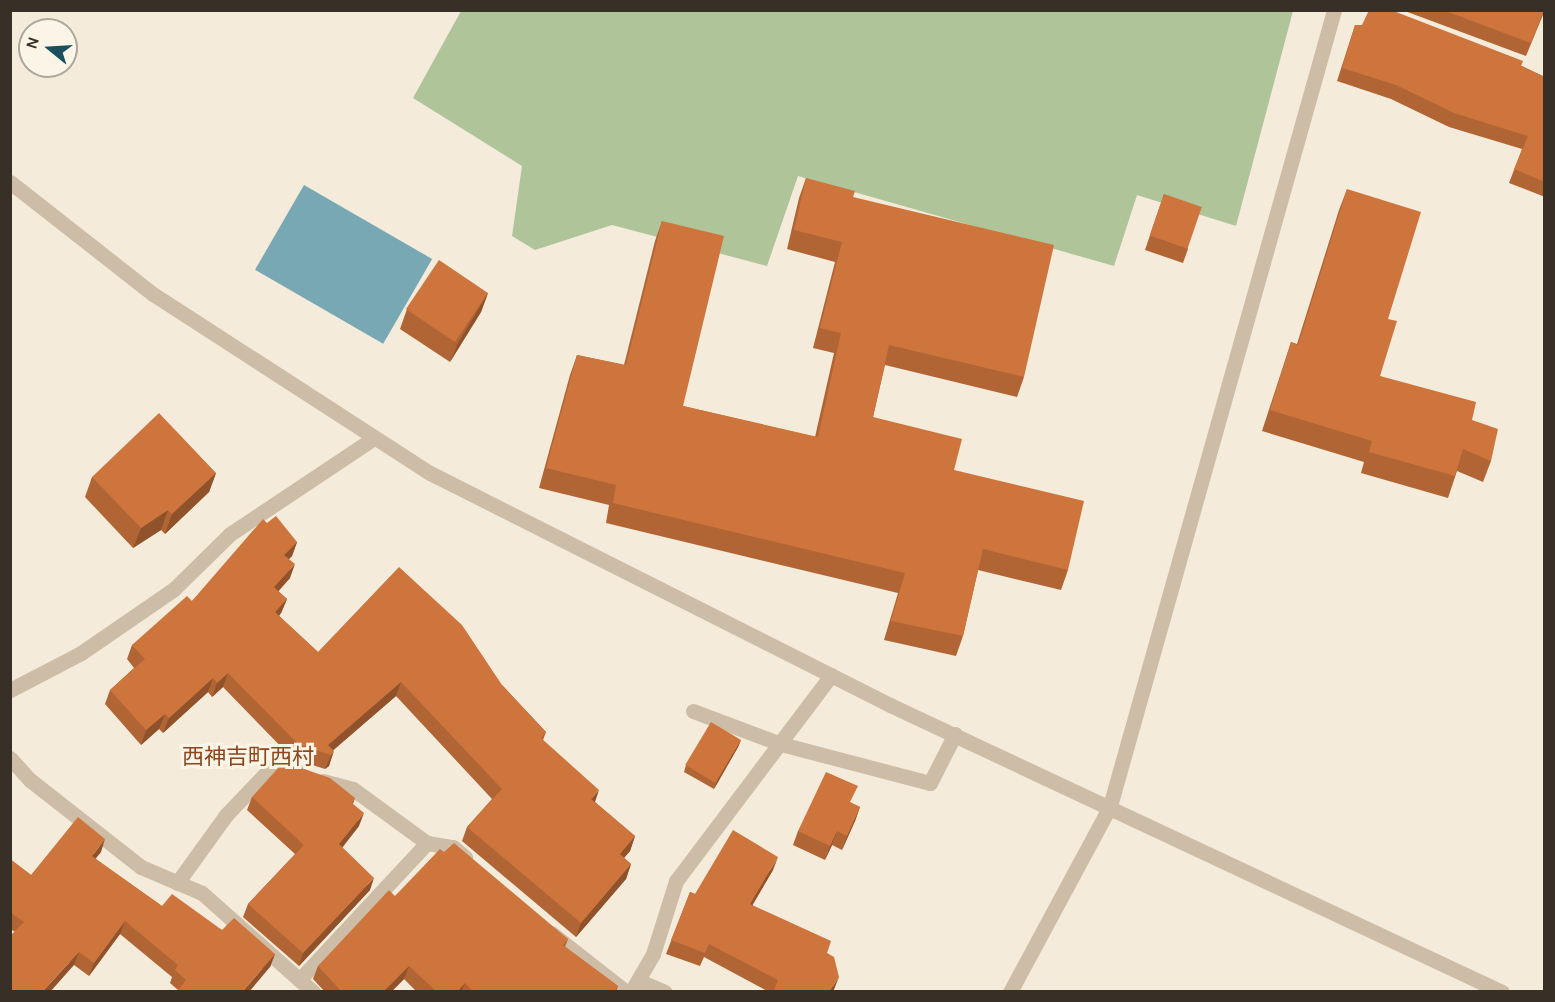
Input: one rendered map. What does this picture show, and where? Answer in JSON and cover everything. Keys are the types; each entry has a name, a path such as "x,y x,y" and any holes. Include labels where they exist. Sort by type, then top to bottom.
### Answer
{"street":[{"path":"1010,992 1110,806 1334,10"},
{"path":"10,182 153,294 430,473 831,675 1503,992"},
{"path":"10,690 81,653 165,595 230,534 374,438"},
{"path":"665,992 635,986 653,954 676,881 831,675"},
{"path":"693,711 781,744 930,783 955,734"},
{"path":"10,758 30,780 141,867 202,893 301,978 313,992"},
{"path":"177,883 226,815 279,765 352,789 427,843 453,847 479,869"},
{"path":"301,978 427,843"},
{"path":"536,918 626,992"}],"green space":[{"path":"461,11 1293,11 1236,226 1137,195 1114,266 798,176 767,266 612,225 535,250 512,236 522,166 413,98"}],"water":[{"path":"304,185 432,259 383,344 255,270"}],"building":[{"path":"1369,10 1391,10 1523,61 1521,66 1545,77 1545,182 1514,169 1528,136 1454,113 1396,85 1342,68 1355,25 1362,25"},
{"path":"1443,10 1544,10 1531,43"},
{"path":"806,178 855,191 853,197 1054,245 1024,377 889,345 873,417 962,439 954,470 1084,501 1068,570 983,549 963,636 891,621 905,573 613,503 616,485 546,468 577,355 626,365 662,221 724,236 683,406 818,437 841,333 820,328 842,242 794,230"},
{"path":"1347,189 1421,212 1388,319 1397,321 1380,376 1476,402 1472,420 1498,429 1491,461 1463,449 1455,476 1369,452 1372,441 1270,410 1291,342 1298,345"},
{"path":"1164,194 1202,207 1187,249 1150,236"},
{"path":"439,260 488,293 455,342 406,309"},
{"path":"159,413 216,473 172,514 168,510 141,528 92,477"},
{"path":"276,516 297,542 284,555 295,564 274,587 287,599 275,612 318,652 399,567 462,625 502,685 546,732 541,738 599,790 591,799 635,836 620,854 631,864 581,923 467,827 502,789 401,682 328,745 334,751 331,755 298,744 228,673 217,683 213,678 169,718 165,714 146,730 110,690 145,659 132,645 187,596 192,601 263,519 267,523"},
{"path":"711,722 741,740 715,783 685,765"},
{"path":"293,765 330,778 355,798 352,803 364,813 339,844 374,878 303,953 248,904 304,845 252,797 280,766"},
{"path":"826,772 858,786 850,802 860,807 847,836 837,831 830,846 798,831"},
{"path":"78,817 105,839 92,856 162,906 172,894 222,930 234,918 275,954 242,992 177,992 186,980 175,970 178,965 125,921 94,963 79,952 42,992 10,992 10,936 24,922 10,912 10,859 31,875"},
{"path":"733,830 778,857 750,904 831,941 827,953 834,957 839,977 829,992 773,992 778,980 709,944 705,953 671,940 690,892 695,894"},
{"path":"454,843 568,939 563,945 618,986 614,992 474,992 465,983 457,992 437,992 409,966 383,992 342,992 318,966 389,890 395,896 440,849 444,852"}],"district":[{"name":"西神吉町西村","path":"248,758"}]}
